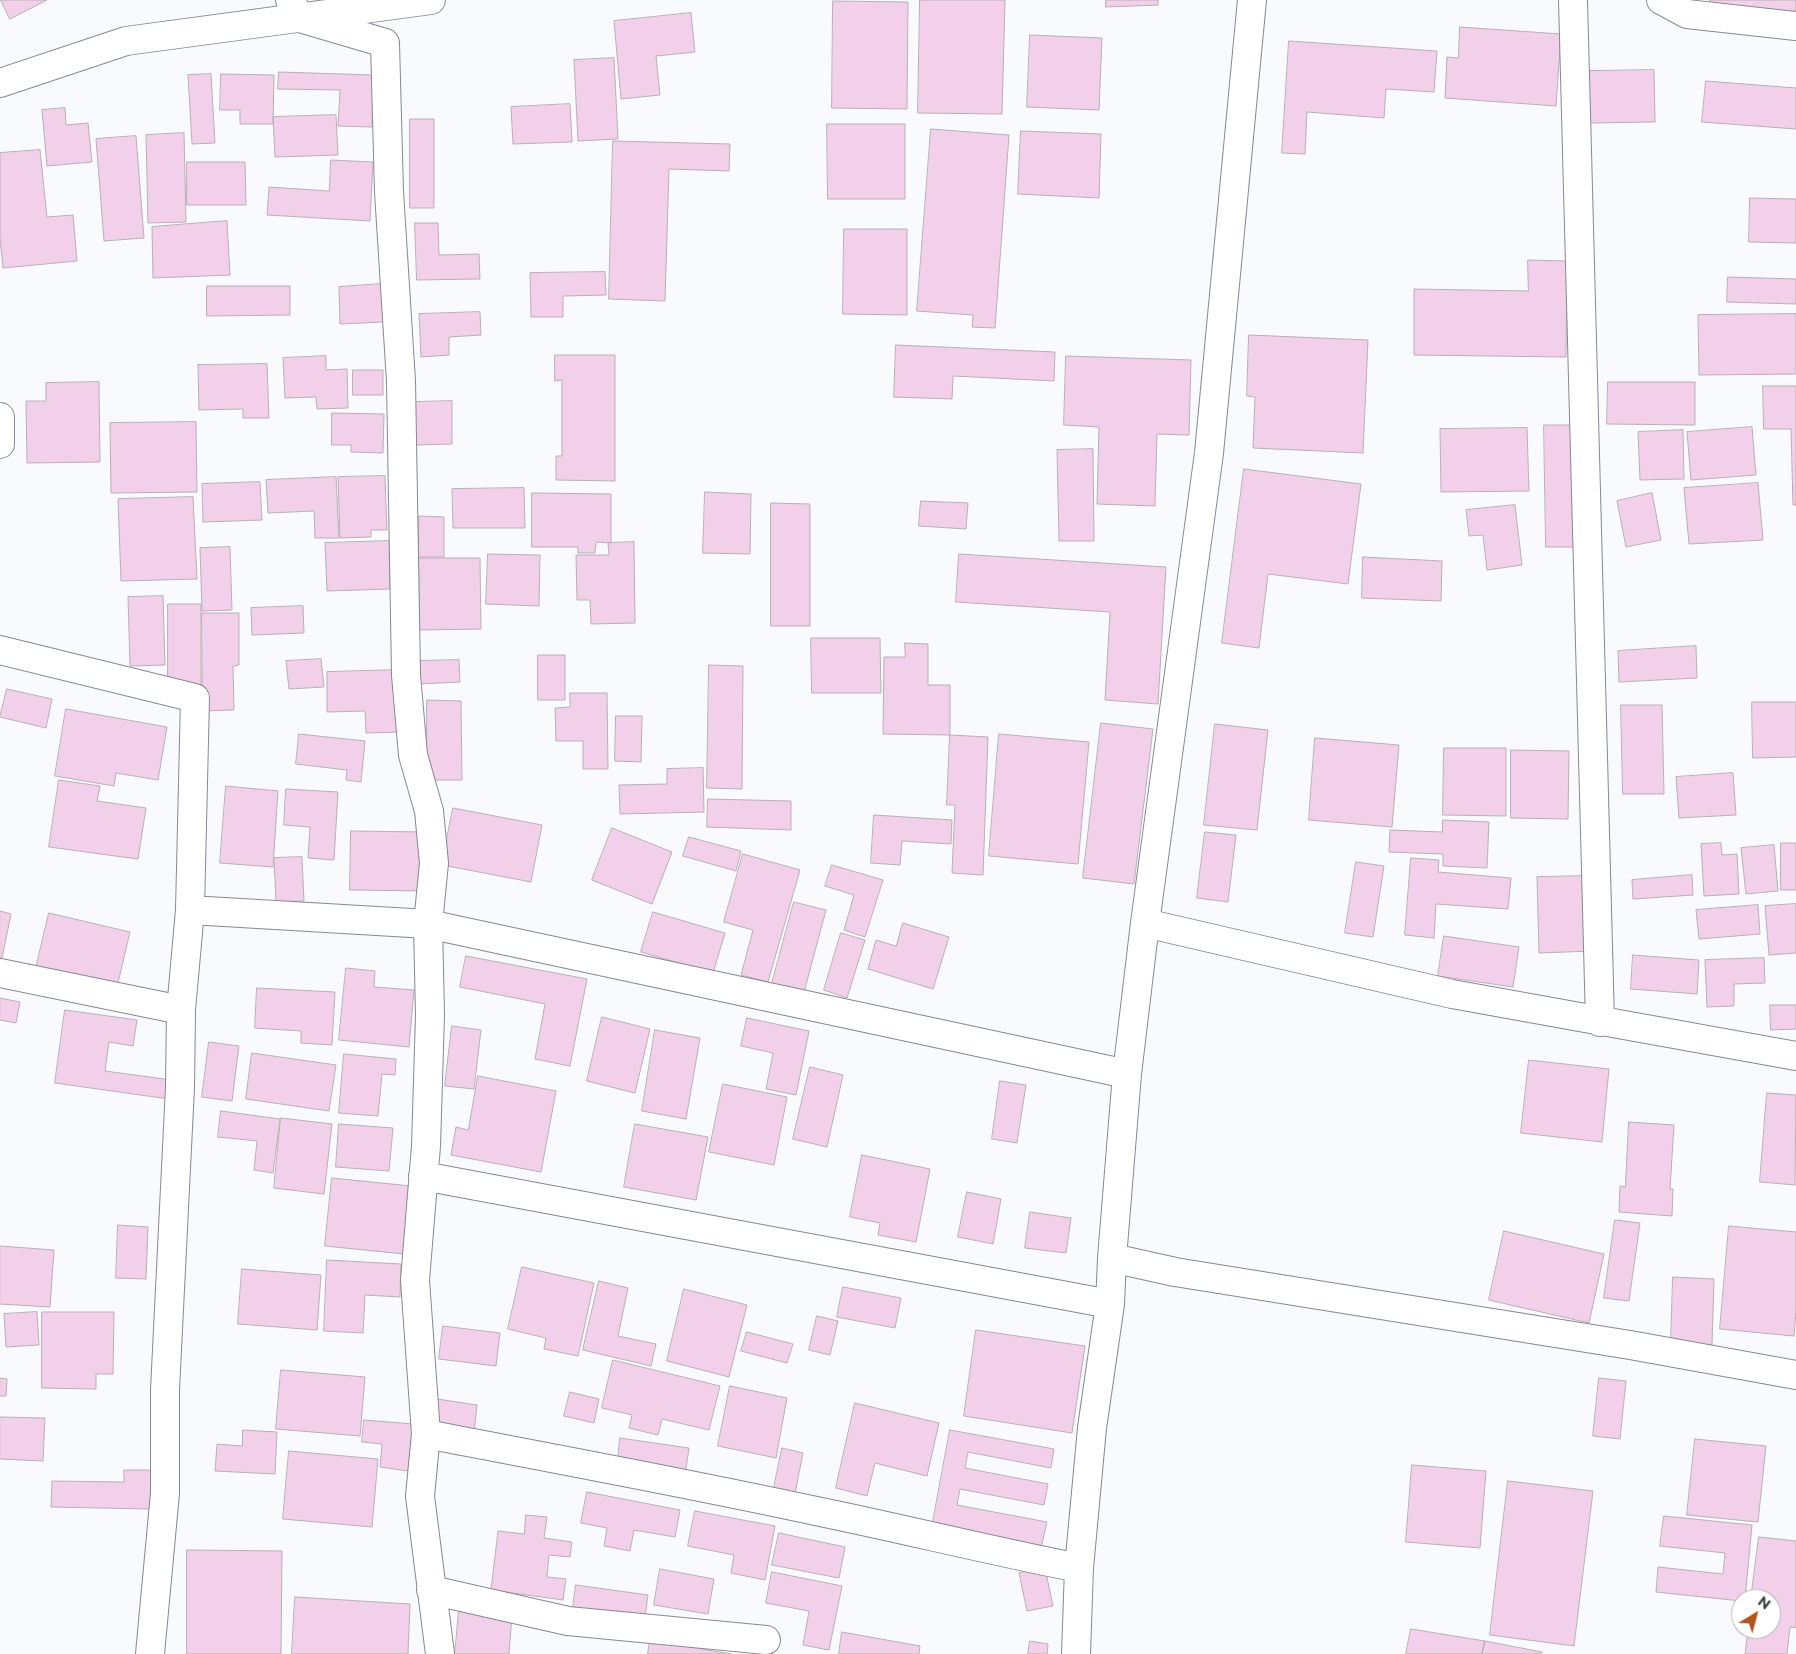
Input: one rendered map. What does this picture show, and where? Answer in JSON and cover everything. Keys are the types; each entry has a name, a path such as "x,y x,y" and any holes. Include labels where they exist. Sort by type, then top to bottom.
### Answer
{"street":[{"path":"0,83 126,40 295,9 431,0"},
{"path":"1076,1654 1079,1568 1092,1428 1110,1304 1127,1074 1145,924 1210,453 1252,0"},
{"path":"1574,0 1600,1022"},
{"path":"1661,0 1687,14 1796,26"},
{"path":"295,9 385,43 389,192 401,382 406,675 413,755 429,811 434,863 428,924 430,1015 423,1176 415,1280 426,1434 420,1496 440,1654"},
{"path":"0,417 0,444"},
{"path":"0,650 195,698 190,910 180,1010 180,1087 165,1390 165,1492 150,1654"},
{"path":"190,910 428,924 1127,1074"},
{"path":"1145,924 1452,994 1796,1056"},
{"path":"0,973 180,1010"},
{"path":"423,1176 1110,1304"},
{"path":"1112,1258 1175,1272 1630,1345 1796,1375"},
{"path":"426,1434 609,1468 780,1503 1012,1555 1079,1568"},
{"path":"431,1590 568,1621 766,1640"}],"building":[{"path":"1,0 47,0 10,19"},
{"path":"920,0 1005,0 1002,114 918,113"},
{"path":"1106,0 1158,0 1158,5 1106,7"},
{"path":"1710,0 1796,0 1796,13 1710,4"},
{"path":"833,1 908,2 907,109 832,108"},
{"path":"691,13 695,52 656,56 660,95 621,99 614,21"},
{"path":"1460,27 1561,34 1556,106 1445,98 1447,57 1458,58"},
{"path":"1030,35 1102,38 1099,110 1027,107"},
{"path":"1289,41 1437,51 1434,92 1386,89 1384,118 1307,112 1305,154 1282,153"},
{"path":"614,58 618,139 578,141 574,60"},
{"path":"1654,70 1655,122 1590,123 1589,71"},
{"path":"279,72 374,75 372,127 338,126 340,90 278,89"},
{"path":"211,74 215,143 192,144 188,75"},
{"path":"221,74 274,75 273,124 240,124 240,110 220,110"},
{"path":"1706,81 1796,88 1796,129 1702,122"},
{"path":"570,104 572,142 513,144 511,107"},
{"path":"65,108 66,125 88,123 92,162 47,166 42,110"},
{"path":"336,115 338,155 275,157 273,117"},
{"path":"410,119 434,119 434,208 410,208"},
{"path":"827,124 905,124 905,199 828,199"},
{"path":"931,129 1009,135 995,328 972,327 973,315 917,311"},
{"path":"1021,131 1101,134 1099,198 1018,194"},
{"path":"184,133 186,222 148,223 146,135"},
{"path":"136,136 144,238 104,241 96,139"},
{"path":"613,141 730,144 729,171 669,169 665,301 609,299"},
{"path":"40,150 47,217 73,215 77,261 3,268 0,238 0,153"},
{"path":"331,160 373,162 370,221 267,215 269,187 329,191"},
{"path":"187,162 245,162 246,205 187,205"},
{"path":"1750,198 1796,199 1796,243 1749,242"},
{"path":"227,221 230,275 153,278 152,227"},
{"path":"415,223 438,223 439,255 479,254 480,279 417,280"},
{"path":"844,229 907,229 907,315 843,314"},
{"path":"1528,260 1567,261 1566,357 1414,355 1414,289 1528,291"},
{"path":"605,272 606,295 563,296 563,317 531,317 530,273"},
{"path":"1728,277 1796,279 1796,304 1727,302"},
{"path":"381,284 384,322 340,324 339,287"},
{"path":"207,286 290,286 290,315 207,316"},
{"path":"480,312 481,335 449,337 449,355 421,357 419,314"},
{"path":"1796,314 1796,374 1699,375 1698,315"},
{"path":"1249,335 1368,340 1363,453 1253,448 1255,397 1247,396"},
{"path":"896,345 1055,352 1054,381 953,376 952,399 894,397"},
{"path":"555,355 615,355 615,481 556,480 556,456 562,456 562,380 555,381"},
{"path":"326,356 326,370 347,369 348,408 317,409 316,397 285,398 283,358"},
{"path":"1066,356 1191,360 1189,435 1157,434 1155,506 1097,504 1099,427 1064,425"},
{"path":"267,364 269,418 243,418 243,409 199,410 198,365"},
{"path":"353,370 383,370 383,395 353,395"},
{"path":"99,382 100,462 27,463 26,401 46,401 46,383"},
{"path":"1608,382 1695,382 1695,425 1607,424"},
{"path":"1763,386 1796,386 1796,505 1793,505 1791,429 1764,429"},
{"path":"452,401 452,444 415,445 415,402"},
{"path":"332,413 384,414 383,453 351,452 351,445 332,445"},
{"path":"196,422 197,492 111,493 110,423"},
{"path":"1544,425 1578,425 1580,547 1546,547"},
{"path":"1752,427 1756,475 1691,480 1687,432"},
{"path":"1527,428 1529,491 1441,492 1440,429"},
{"path":"1683,430 1684,479 1640,480 1638,432"},
{"path":"1093,449 1094,541 1059,541 1057,450"},
{"path":"1244,469 1361,484 1348,584 1268,574 1259,648 1222,643"},
{"path":"385,476 387,530 371,530 371,537 340,538 338,477"},
{"path":"336,477 339,538 315,538 314,511 268,513 266,480"},
{"path":"260,482 262,520 203,522 202,484"},
{"path":"1758,483 1763,540 1689,544 1684,488"},
{"path":"524,488 525,528 453,528 452,489"},
{"path":"705,492 751,494 750,554 703,553"},
{"path":"532,493 611,494 611,543 596,542 595,553 578,553 578,547 532,547"},
{"path":"1652,493 1661,540 1626,547 1617,501"},
{"path":"193,497 197,579 121,581 118,499"},
{"path":"921,501 968,503 966,529 919,526"},
{"path":"771,503 810,504 810,626 771,626"},
{"path":"1515,505 1522,565 1487,570 1483,535 1469,536 1466,510"},
{"path":"419,516 444,517 444,557 419,557"},
{"path":"389,541 390,589 327,591 325,543"},
{"path":"634,542 635,623 591,624 590,600 577,600 576,555 609,555 608,543"},
{"path":"230,547 232,610 202,611 200,548"},
{"path":"488,554 540,555 539,606 486,604"},
{"path":"959,554 1166,567 1158,704 1105,700 1110,612 956,602"},
{"path":"1363,557 1442,561 1441,601 1362,598"},
{"path":"419,558 480,558 481,629 420,630"},
{"path":"163,596 165,665 130,666 128,597"},
{"path":"168,604 201,604 201,688 168,688"},
{"path":"303,606 304,633 252,635 251,608"},
{"path":"202,613 239,613 239,665 233,666 234,710 203,711"},
{"path":"811,638 880,638 881,693 812,693"},
{"path":"905,643 928,644 928,685 950,685 950,735 883,734 884,657 905,657"},
{"path":"1696,646 1697,678 1619,682 1618,651"},
{"path":"538,655 565,655 565,700 538,700"},
{"path":"321,659 324,687 289,689 286,661"},
{"path":"459,660 460,682 419,684 418,661"},
{"path":"709,665 743,666 742,789 707,788"},
{"path":"399,670 400,732 366,733 365,711 327,712 327,672"},
{"path":"7,689 52,699 46,728 0,717"},
{"path":"570,693 607,693 608,769 583,769 583,741 556,741 555,708 570,707"},
{"path":"427,700 461,701 462,780 427,780"},
{"path":"1752,702 1796,702 1796,757 1753,758"},
{"path":"1621,705 1662,705 1664,794 1623,794"},
{"path":"66,709 167,727 158,780 116,773 114,786 55,776"},
{"path":"616,716 642,716 641,762 615,761"},
{"path":"1101,723 1153,729 1134,884 1083,878"},
{"path":"1215,724 1268,730 1257,830 1204,825"},
{"path":"299,734 365,741 361,782 346,780 347,770 296,764"},
{"path":"999,734 1089,742 1078,864 989,856"},
{"path":"950,735 988,737 983,875 952,873 955,805 947,805"},
{"path":"1315,738 1399,745 1392,827 1309,820"},
{"path":"1444,748 1506,748 1506,816 1443,815"},
{"path":"1511,750 1569,751 1568,819 1511,818"},
{"path":"703,768 704,812 620,814 619,785 667,784 667,769"},
{"path":"1733,773 1736,815 1679,818 1676,777"},
{"path":"59,780 100,786 97,801 146,808 138,859 49,847"},
{"path":"226,786 278,791 273,867 220,863"},
{"path":"286,789 338,792 334,860 308,858 310,827 284,825"},
{"path":"708,799 791,801 791,830 707,827"},
{"path":"453,808 542,825 531,882 442,865"},
{"path":"874,815 952,820 951,844 902,841 900,865 871,863"},
{"path":"1443,820 1489,822 1487,868 1443,866 1443,854 1389,852 1390,830 1442,832"},
{"path":"612,828 672,852 652,904 592,880"},
{"path":"351,831 427,832 427,891 350,890"},
{"path":"1205,832 1236,835 1228,902 1197,898"},
{"path":"689,837 741,851 736,871 683,856"},
{"path":"1721,843 1722,855 1737,854 1739,894 1704,896 1701,844"},
{"path":"1781,843 1796,843 1796,890 1781,890"},
{"path":"1774,845 1778,891 1746,894 1741,848"},
{"path":"743,854 800,870 768,982 741,975 753,930 724,922"},
{"path":"302,857 304,901 276,902 274,858"},
{"path":"1411,858 1439,860 1438,872 1511,878 1508,909 1436,904 1434,938 1405,935"},
{"path":"1356,862 1384,866 1373,937 1345,933"},
{"path":"832,865 883,880 865,937 844,930 854,895 825,886"},
{"path":"1692,875 1693,895 1633,899 1632,880"},
{"path":"1590,876 1592,951 1539,953 1537,877"},
{"path":"794,902 826,910 803,996 771,987"},
{"path":"1796,904 1796,953 1769,955 1765,906"},
{"path":"1758,905 1760,934 1699,939 1696,910"},
{"path":"0,911 11,914 2,958 0,958"},
{"path":"653,912 725,933 713,973 641,952"},
{"path":"49,913 130,932 117,987 36,968"},
{"path":"903,923 949,937 933,989 868,969 876,940 896,946"},
{"path":"841,933 865,940 847,998 824,990"},
{"path":"1444,936 1519,947 1513,987 1438,976"},
{"path":"1633,955 1699,960 1697,994 1631,989"},
{"path":"466,956 587,979 570,1066 535,1059 545,1004 460,987"},
{"path":"1764,958 1765,983 1734,984 1734,1006 1707,1007 1705,960"},
{"path":"346,968 375,971 374,987 414,990 409,1047 339,1040"},
{"path":"257,988 335,992 332,1045 301,1043 301,1031 255,1028"},
{"path":"0,998 20,1002 16,1023 0,1020"},
{"path":"1770,1005 1796,1005 1796,1029 1771,1030"},
{"path":"65,1010 137,1020 133,1046 109,1042 105,1071 172,1080 169,1099 55,1083"},
{"path":"602,1017 650,1029 635,1093 587,1081"},
{"path":"747,1018 809,1031 796,1095 766,1089 773,1053 741,1046"},
{"path":"452,1026 481,1030 474,1089 445,1086"},
{"path":"655,1030 700,1038 686,1119 642,1111"},
{"path":"209,1042 239,1046 232,1101 202,1097"},
{"path":"252,1053 336,1065 329,1111 246,1099"},
{"path":"344,1054 396,1059 395,1075 382,1074 378,1116 339,1113"},
{"path":"1529,1060 1609,1069 1602,1142 1521,1133"},
{"path":"810,1067 843,1075 827,1147 793,1139"},
{"path":"478,1076 556,1091 541,1172 451,1155 456,1127 468,1130"},
{"path":"1000,1081 1026,1085 1017,1143 992,1139"},
{"path":"723,1084 787,1097 774,1165 709,1152"},
{"path":"1767,1093 1796,1095 1795,1185 1760,1182"},
{"path":"221,1111 280,1119 273,1173 254,1170 257,1141 218,1137"},
{"path":"281,1118 332,1124 324,1194 274,1188"},
{"path":"1629,1122 1674,1125 1670,1189 1673,1189 1672,1216 1619,1212 1620,1186 1625,1187"},
{"path":"339,1124 393,1128 389,1171 336,1167"},
{"path":"635,1124 708,1137 696,1200 624,1187"},
{"path":"862,1155 930,1169 916,1242 878,1235 880,1223 850,1217"},
{"path":"332,1178 411,1186 404,1254 325,1246"},
{"path":"967,1192 1001,1199 993,1244 958,1237"},
{"path":"1030,1212 1071,1218 1066,1253 1025,1248"},
{"path":"1615,1220 1640,1223 1629,1301 1604,1298"},
{"path":"118,1225 148,1227 146,1279 116,1278"},
{"path":"1729,1226 1796,1232 1796,1311 1794,1336 1720,1329"},
{"path":"1504,1231 1604,1254 1589,1323 1489,1300"},
{"path":"0,1246 54,1250 50,1307 0,1304"},
{"path":"327,1260 401,1264 400,1297 365,1295 363,1333 324,1331"},
{"path":"522,1267 594,1283 578,1356 544,1349 546,1338 508,1329"},
{"path":"242,1269 321,1275 317,1330 238,1324"},
{"path":"1673,1277 1714,1279 1712,1345 1671,1343"},
{"path":"599,1281 628,1288 618,1336 656,1344 651,1366 583,1350"},
{"path":"843,1287 901,1298 895,1328 837,1317"},
{"path":"684,1289 747,1305 729,1377 667,1361"},
{"path":"37,1312 39,1345 6,1347 4,1314"},
{"path":"42,1312 114,1312 113,1374 96,1374 96,1389 42,1388"},
{"path":"817,1316 838,1321 830,1355 809,1350"},
{"path":"443,1326 500,1333 496,1366 439,1359"},
{"path":"976,1330 1085,1346 1072,1433 964,1416"},
{"path":"747,1332 793,1344 787,1363 741,1351"},
{"path":"613,1360 720,1386 709,1430 662,1419 658,1435 629,1428 632,1415 602,1408"},
{"path":"281,1370 365,1377 360,1436 276,1429"},
{"path":"0,1378 7,1379 6,1396 0,1396"},
{"path":"1599,1378 1626,1381 1620,1439 1593,1436"},
{"path":"730,1386 787,1398 776,1458 718,1446"},
{"path":"570,1392 599,1399 594,1423 564,1416"},
{"path":"437,1399 477,1405 474,1433 433,1427"},
{"path":"855,1403 939,1423 927,1476 875,1463 867,1496 836,1488"},
{"path":"0,1417 45,1418 43,1461 0,1459"},
{"path":"364,1420 413,1424 408,1471 380,1467 382,1444 362,1442"},
{"path":"243,1430 277,1432 275,1474 215,1471 217,1444 242,1446"},
{"path":"950,1430 1054,1449 1051,1468 968,1452 965,1468 1048,1484 1044,1505 960,1489 957,1505 1047,1522 1041,1548 932,1527"},
{"path":"620,1438 689,1448 685,1476 666,1473 667,1466 618,1459"},
{"path":"1695,1439 1766,1446 1758,1522 1687,1515"},
{"path":"782,1448 803,1453 795,1493 774,1488"},
{"path":"289,1451 378,1459 372,1527 283,1519"},
{"path":"1412,1465 1486,1471 1480,1548 1406,1542"},
{"path":"124,1470 152,1470 151,1509 51,1507 52,1481 124,1482"},
{"path":"1508,1481 1593,1491 1574,1646 1490,1635"},
{"path":"587,1492 680,1510 675,1537 634,1530 630,1551 604,1546 607,1528 581,1523"},
{"path":"695,1511 775,1526 765,1580 731,1573 734,1555 688,1546"},
{"path":"526,1515 547,1517 544,1538 572,1542 570,1557 549,1555 547,1577 566,1579 563,1600 491,1590 498,1531 524,1534"},
{"path":"1664,1516 1752,1525 1746,1589 1731,1589 1731,1600 1656,1592 1658,1567 1723,1574 1725,1553 1660,1546"},
{"path":"779,1533 845,1547 839,1578 772,1565"},
{"path":"1759,1537 1796,1541 1796,1628 1790,1627 1787,1654 1745,1654 1747,1639 1781,1639 1781,1589 1752,1589"},
{"path":"187,1550 282,1551 281,1654 187,1654"},
{"path":"1045,1568 1053,1606 1027,1611 1019,1573"},
{"path":"660,1569 714,1579 708,1614 654,1605"},
{"path":"772,1572 842,1586 829,1650 803,1645 809,1611 766,1603"},
{"path":"576,1585 648,1595 644,1625 572,1615"},
{"path":"295,1597 410,1604 408,1654 292,1654"},
{"path":"459,1611 512,1615 509,1654 455,1654"},
{"path":"1411,1629 1485,1641 1482,1654 1406,1654"},
{"path":"842,1632 920,1646 919,1654 839,1654"},
{"path":"650,1640 731,1654 648,1654"},
{"path":"1030,1641 1048,1644 1047,1654 1028,1654"},
{"path":"1485,1641 1542,1652 1541,1654 1482,1654"}]}
